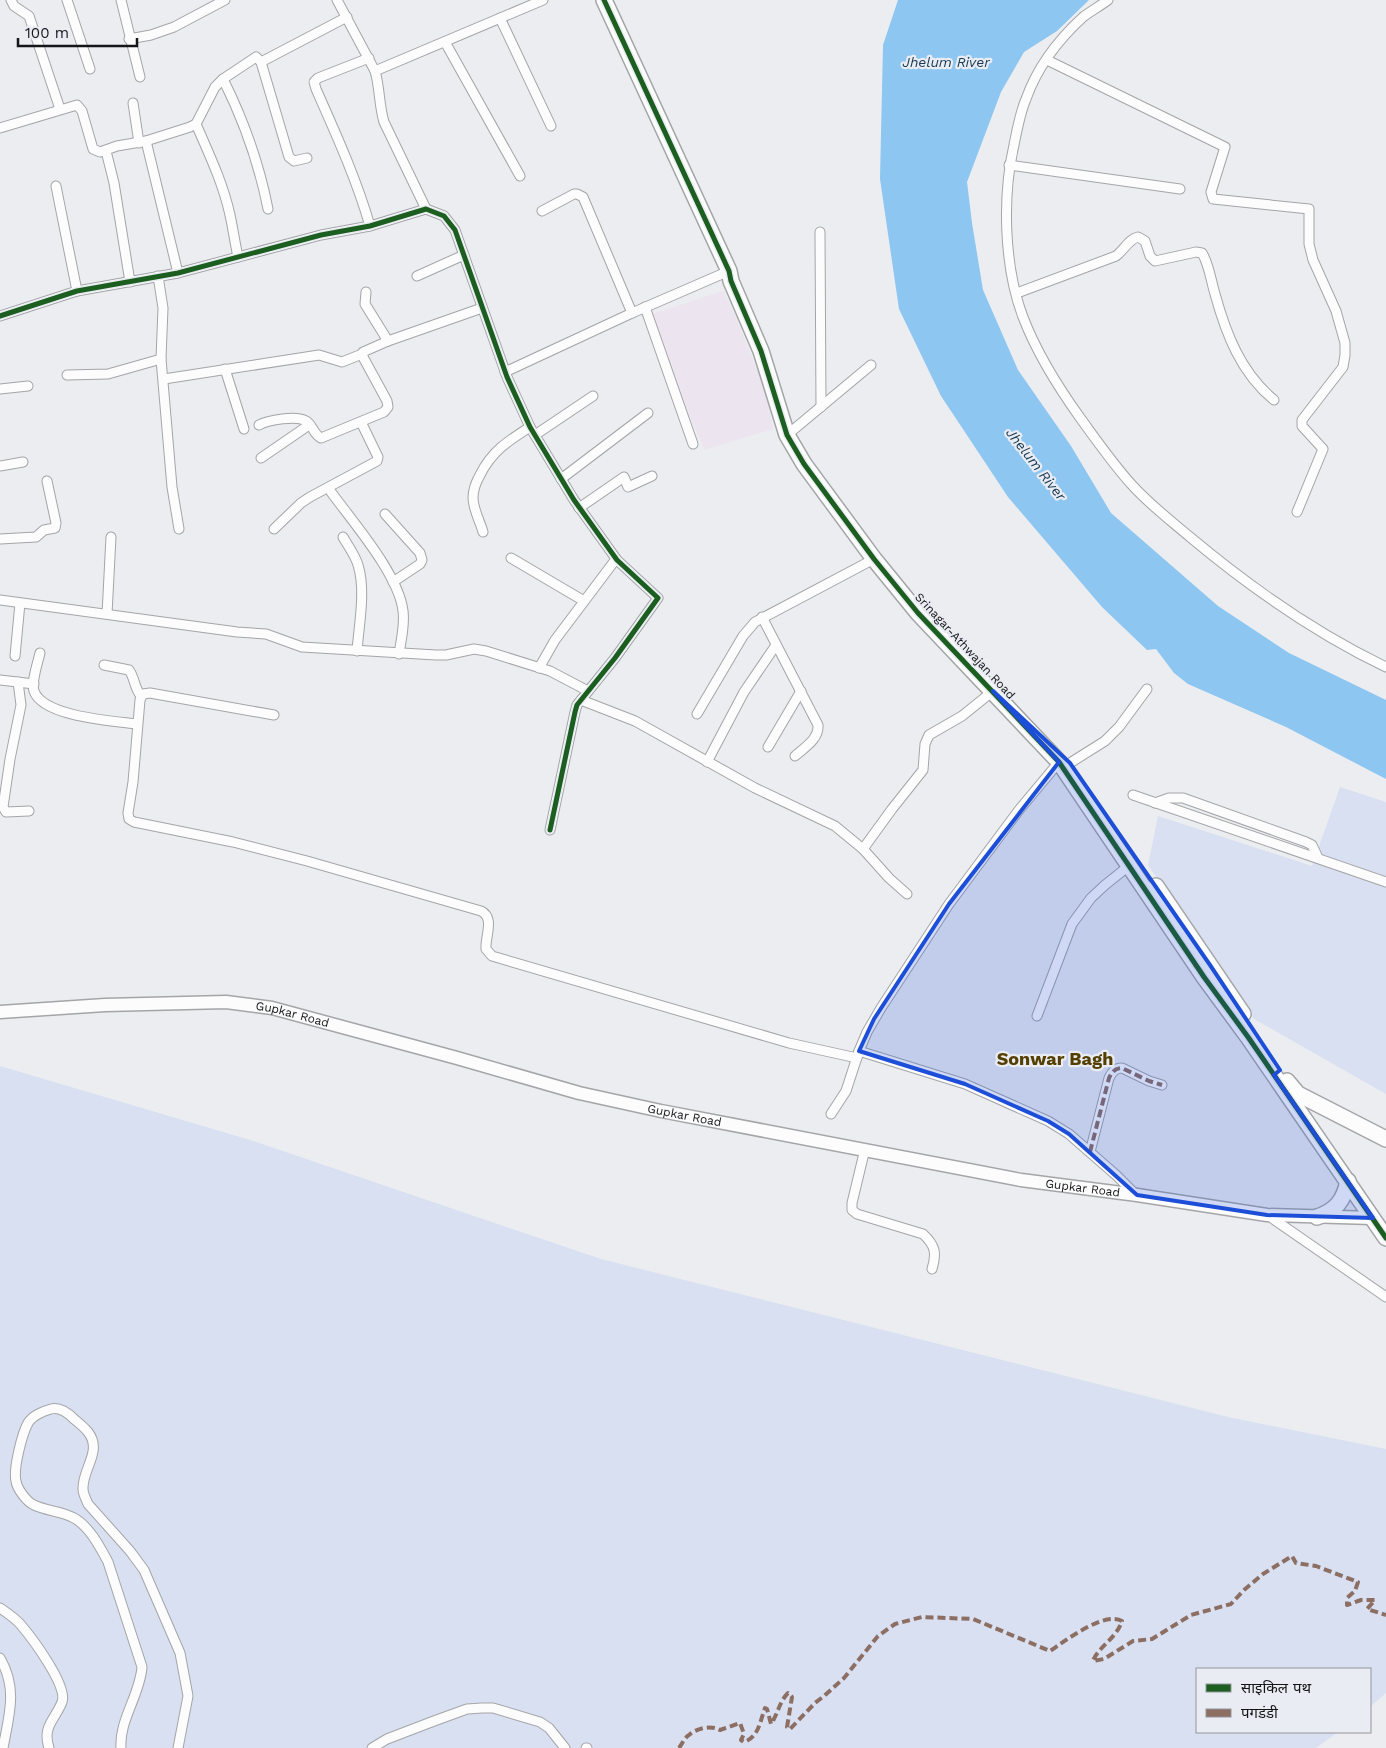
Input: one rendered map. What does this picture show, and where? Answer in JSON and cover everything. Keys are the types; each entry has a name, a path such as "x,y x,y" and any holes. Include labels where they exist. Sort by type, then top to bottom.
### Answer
{"highway":[{"path":"597,0 728,275"},
{"path":"604,0 728,275"},
{"name":"Srinagar-Athwajan Road","path":"728,275 761,352 787,435 804,464 874,559 936,633 1065,762 1210,965 1277,1073"},
{"name":"Srinagar-Athwajan Road","path":"1065,762 1204,977 1291,1092 1348,1181 1380,1218 1386,1238"},
{"path":"1291,1092 1386,1139"},
{"path":"1317,1217 1328,1214 1336,1208 1342,1201 1348,1181"}],"main road":[{"name":"Gupkar Road","path":"0,1012 105,1005 226,1002 272,1008 462,1059 579,1093 661,1111 1020,1180 1268,1215 1380,1218"}],"street":[{"path":"10,0 14,6 29,16 60,109"},
{"path":"67,0 90,70"},
{"path":"121,0 129,39 140,77"},
{"path":"129,39 157,34 174,28 225,0"},
{"path":"336,0 375,71 379,84 381,112 384,122 426,210"},
{"path":"375,71 543,0"},
{"path":"1108,0 1084,16 1059,42 1026,98 1009,164 1006,215 1010,266 1022,315 1039,355 1106,453 1133,486 1157,509 1230,570 1327,636 1386,667"},
{"path":"261,62 347,18"},
{"path":"500,18 551,126"},
{"path":"445,42 520,176"},
{"path":"0,128 77,105 80,107 93,149 97,152 106,151 117,146 142,142 196,124 210,95 223,78 256,57 261,62 290,157 294,162 307,158"},
{"path":"369,58 318,78 314,82 354,177 370,226"},
{"path":"1047,60 1225,148 1211,192 1213,199 1309,209 1309,244 1313,260 1338,316 1345,343 1345,362 1302,420 1302,426 1324,449 1297,512"},
{"path":"223,78 240,114 254,152 268,209"},
{"path":"132,104 178,273"},
{"path":"196,124 213,160 230,215 238,257"},
{"path":"106,151 114,183 130,282"},
{"path":"1009,164 1180,189"},
{"path":"56,186 77,291"},
{"path":"542,211 574,194 583,197 632,313"},
{"path":"0,316 77,291 178,273 320,235 370,226 426,210 444,216 455,230 505,372 530,427 561,479 616,559 658,598 574,712 550,830"},
{"path":"820,232 821,407"},
{"path":"1017,293 1116,256 1124,251 1134,238 1145,241 1150,256 1155,260 1196,252 1202,253 1221,318 1240,361 1257,385 1274,400"},
{"path":"417,276 464,256"},
{"path":"505,372 645,307 728,275"},
{"path":"158,276 163,308 161,359 172,487 178,529"},
{"path":"366,292 365,304 388,341"},
{"path":"645,307 693,444"},
{"path":"164,380 225,369 320,356 342,362 388,341 482,308"},
{"path":"259,425 269,420 305,420 315,434 321,438 387,410 388,404 362,354"},
{"path":"67,375 108,374 161,359"},
{"path":"787,435 871,366"},
{"path":"225,369 244,429"},
{"path":"0,389 28,386"},
{"path":"535,435 593,396"},
{"path":"561,479 648,413"},
{"path":"274,529 300,503 377,461 378,457 361,422"},
{"path":"261,458 310,425"},
{"path":"484,532 473,504 472,496 477,480 490,458 508,441 530,427"},
{"path":"0,466 23,462"},
{"path":"580,508 624,477 628,487 652,476"},
{"path":"0,539 36,536 44,530 55,528 56,523 46,480"},
{"path":"331,492 394,582 404,612 399,654"},
{"path":"385,514 420,553 422,560 420,564 394,582"},
{"path":"108,614 111,537"},
{"path":"343,537 358,564 361,582 357,650"},
{"path":"511,558 584,601"},
{"path":"539,668 554,640 616,559"},
{"path":"697,714 743,636 755,622 874,559"},
{"path":"0,600 237,632 266,634 302,647 399,654 446,655 474,649 539,668 560,676 588,691"},
{"path":"15,656 20,603"},
{"path":"762,617 818,725 818,730 812,740 795,756"},
{"path":"707,762 744,692 776,645"},
{"path":"40,653 34,692 46,704 56,709 86,717 138,724"},
{"path":"104,665 129,670 136,689 141,696 128,813 130,821 233,842 482,911 489,918 486,949 492,956 789,1043 820,1051 858,1054 936,1074 998,1098 1048,1121 1069,1134 1137,1195"},
{"path":"0,680 34,684"},
{"path":"18,682 21,705 10,758 4,807 6,812 28,811"},
{"path":"831,1114 846,1091 858,1054 878,1014 949,904 1024,803 1065,762 1089,752 1106,740 1119,727 1147,689"},
{"path":"768,746 801,691"},
{"path":"863,849 923,770 926,739 933,732 962,716 993,691"},
{"path":"141,696 150,693 274,715"},
{"path":"581,700 634,721 754,788 835,826 863,849 889,878 907,894"},
{"path":"1133,795 1386,882"},
{"path":"1155,803 1168,798 1183,798 1306,842 1312,845 1318,858"},
{"path":"1037,1016 1072,924 1091,898 1130,865"},
{"path":"1090,1152 1112,1072 1117,1068 1122,1068 1162,1085"},
{"path":"865,1149 852,1210 857,1214 922,1234 935,1248 935,1259 932,1269"},
{"path":"1268,1215 1386,1297"},
{"path":"121,1748 125,1721 141,1679 142,1667 108,1562 100,1546 86,1528 74,1518 32,1504 15,1480 15,1472 30,1419 50,1409 62,1410 88,1432 94,1446 84,1480 83,1490 85,1497 88,1504 130,1551 144,1570 180,1653 188,1696 178,1748"},
{"path":"0,1608 20,1624 58,1676 63,1700 47,1730 49,1748"},
{"path":"0,1658 12,1691 3,1748"},
{"path":"372,1748 387,1739 434,1721 468,1709 482,1708 493,1708 540,1722 548,1728 565,1748"}],"highlighted area":[{"path":"993,691 1070,763 1210,965 1280,1070 1274,1075 1373,1218 1267,1215 1137,1195 1069,1134 1048,1121 965,1084 859,1051 874,1019 949,904 1059,762"}],"shaded area":[{"path":"723,291 735,315 767,396 773,429 704,450 678,387 652,314"},
{"path":"1340,787 1386,802 1386,1094 1254,1019 1148,865 1158,816 1312,866"},
{"path":"0,1066 250,1140 601,1259 1228,1417 1386,1449 1386,1693 1371,1706 1371,1668 1196,1668 1196,1733 1337,1733 1316,1748 0,1748"}],"water":[{"name":"Jhelum River","path":"898,0 1089,0 1057,31 1024,52 1001,92 967,182 983,290 1018,370 1071,446 1111,513 1218,606 1289,653 1386,700 1386,779 1286,727 1188,684 1174,673 1156,649 1147,650 1102,607 1008,497 941,396 899,309 880,179 883,45"}],"marked path":[{"path":"1090,1152 1109,1078 1114,1071 1122,1068 1162,1085"},
{"path":"679,1748 686,1737 696,1731 704,1728 720,1730 740,1723 744,1734 741,1740 744,1742 749,1740 756,1732 765,1708 767,1709 771,1724 788,1693 792,1697 787,1727 790,1729 815,1703 844,1678 878,1636 895,1624 922,1617 973,1619 1050,1651 1095,1623 1114,1619 1122,1621 1116,1633 1099,1651 1093,1661 1104,1659 1133,1641 1152,1639 1191,1615 1231,1604 1263,1574 1292,1556 1296,1563 1316,1566 1358,1582 1355,1591 1347,1598 1347,1605 1361,1600 1375,1600 1367,1609 1386,1615"}],"cycle path":[{"path":"604,0 729,271 731,281 761,351 787,435 804,464 874,559 918,613 1059,762 1204,977 1248,1037 1386,1238"},
{"path":"0,316 77,291 178,273 321,235 370,226 426,209 444,216 455,230 507,377 530,427 574,500 617,560 658,598 615,658 577,705 550,830"}],"district":[{"name":"Sonwar Bagh","path":"1055,1059"}]}
